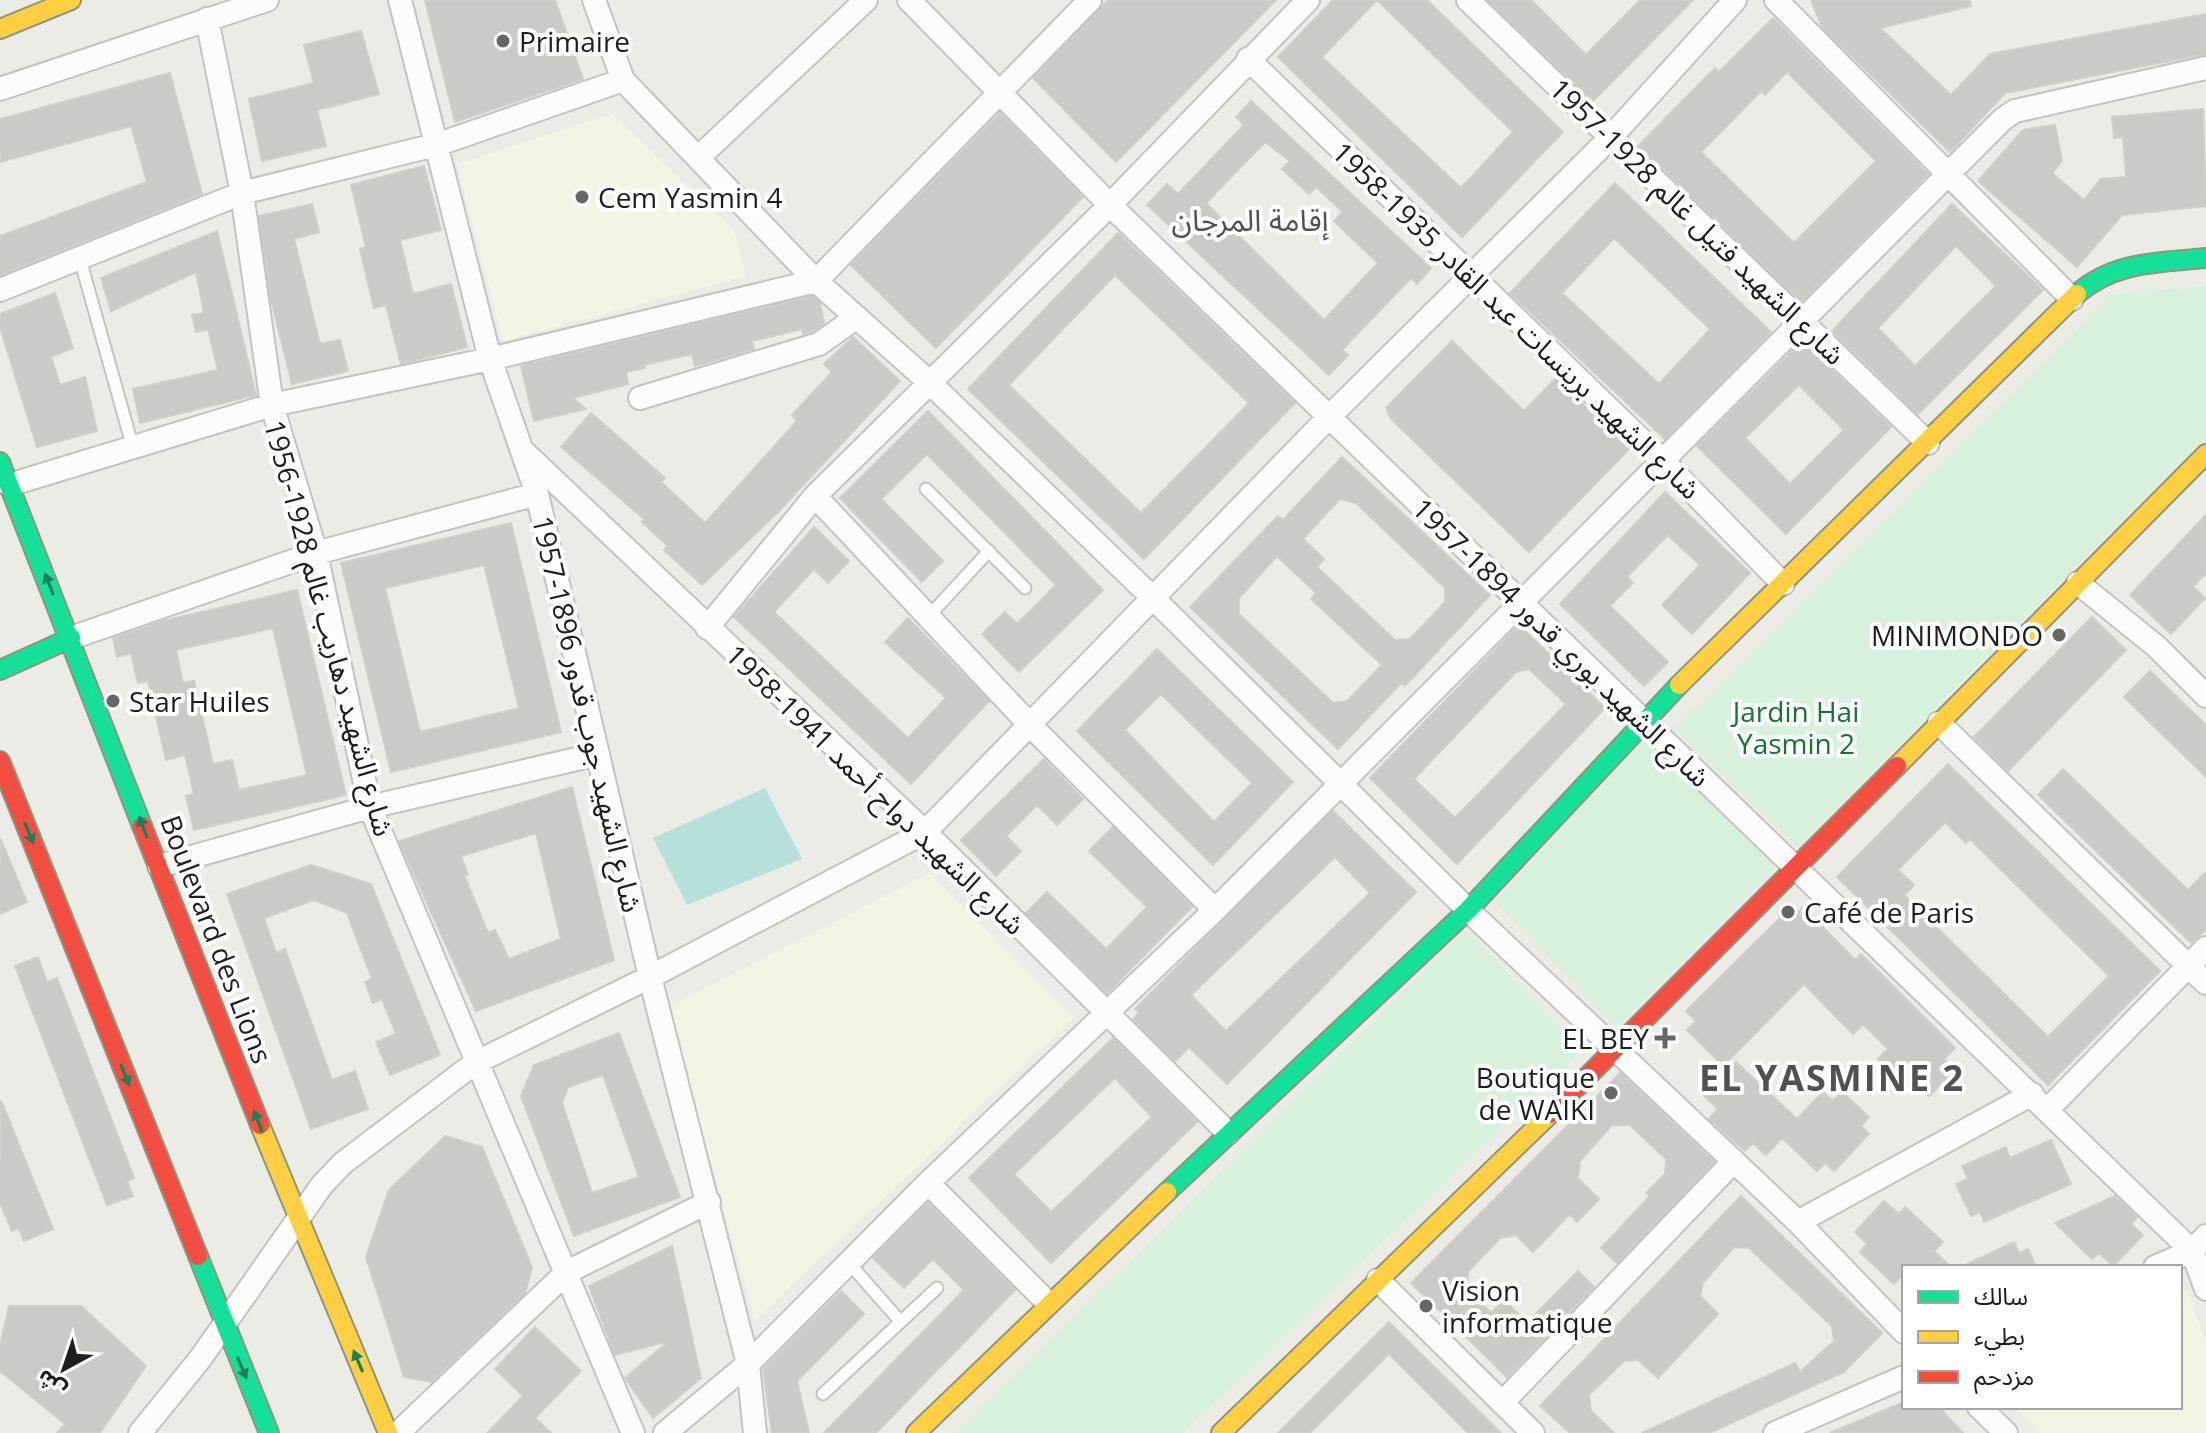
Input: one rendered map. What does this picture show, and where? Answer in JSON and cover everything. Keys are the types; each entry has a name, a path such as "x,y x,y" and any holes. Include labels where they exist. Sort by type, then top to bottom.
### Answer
{"main road":[{"path":"0,29 71,0"},
{"path":"916,1433 1048,1303 1468,910 1643,720 2072,299 2098,276 2141,264 2206,258"},
{"path":"1221,1433 1616,1050 2206,454"},
{"name":"Boulevard des Lions","path":"0,462 299,1219 388,1433"},
{"path":"0,670 71,638"},
{"path":"0,761 269,1433"}],"street":[{"path":"0,89 267,0"},
{"name":"شارع الشهيد جوب قدور 1896-1957","path":"400,0 439,144 490,359 537,494 650,977 748,1364 755,1433"},
{"path":"594,0 623,80 700,156 816,281 928,381 1155,600 1468,910 1798,1222 1902,1330"},
{"path":"700,156 866,0"},
{"name":"شارع الشهيد بوري قدور 1894-1957","path":"909,0 1110,205 1522,600 1795,869 2039,1102 2199,1243 2206,1289"},
{"path":"9,485 272,405 490,359 816,281 1090,0"},
{"path":"707,628 815,496 928,381 1110,205 1308,0"},
{"name":"شارع الشهيد فتيل غالم 1928-1957","path":"1468,0 1928,443"},
{"path":"140,1433 224,1325 322,1185 343,1163 475,1063 650,977 925,832 1155,600 1329,417 1611,137 1735,0"},
{"path":"1776,0 2072,299"},
{"name":"شارع الشهيد دهاريب غالم 1928-1956","path":"207,19 242,193 272,405 316,553 370,807 633,1433"},
{"name":"شارع الشهيد برينسات عبد القادر 1935-1958","path":"1248,59 1664,462 1783,584"},
{"path":"665,1433 748,1364 928,1183 1215,910 1522,600 1664,462 1949,172 2015,111 2206,68"},
{"path":"0,290 242,193 439,144 623,80"},
{"path":"640,398 819,344 857,317"},
{"name":"شارع الشهيد دواح أحمد 1941-1958","path":"520,448 925,832 1228,1133"},
{"path":"71,638 316,553 537,494"},
{"path":"815,496 1031,726 1215,910"},
{"path":"2078,583 2157,647 2206,696"},
{"path":"1939,723 2206,983"},
{"path":"159,866 370,807 598,754"},
{"path":"1798,1222 2039,1102 2206,948"},
{"path":"1502,1403 1734,1161"},
{"path":"928,1183 1048,1303"},
{"path":"398,1433 567,1272 709,1202"},
{"path":"2159,1265 2199,1243"},
{"path":"1378,1280 1533,1433"},
{"path":"1775,1433 1902,1378"},
{"path":"1981,1409 2006,1433"}],"lane":[{"path":"80,259 133,448"},
{"path":"926,489 1025,588"},
{"path":"928,617 989,551"},
{"path":"849,1263 900,1321"},
{"path":"823,1394 937,1288"}],"shaded area":[{"name":"Cem Yasmin 4","path":"612,114 734,230 746,276 503,341 457,164"},
{"path":"765,788 802,859 687,905 653,838"},
{"path":"929,873 1074,1017 755,1321 668,1007"},
{"path":"2187,1290 2206,1342 2206,1433 2041,1433 2015,1409 2182,1409 2182,1292"}],"green space":[{"name":"Jardin Hai Yasmin 2","path":"2206,286 2206,436 1797,847 1674,729 2112,295"},
{"name":"Jardin Hai Yasmin 2","path":"1643,738 1776,868 1616,1027 1495,903"},
{"path":"1466,930 1582,1051 1183,1433 956,1433"}],"building":[{"name":"Primaire","path":"425,0 555,0 583,79 455,122"},
{"path":"1108,0 1276,0 1116,162 1033,78"},
{"path":"1333,0 1377,0 1427,0 1563,132 1462,237 1278,57","holes":["1377,0 1513,132 1461,188 1322,57"]},
{"path":"1488,0 1531,0 1586,55 1640,0 1693,0 1593,101"},
{"path":"1811,0 1970,0 1971,6 1880,28 1951,95 1990,54 2206,14 2206,54 2005,93 1950,152 1822,27"},
{"path":"1773,18 1928,174 1801,302 1639,145 1715,68 1719,72","holes":["1787,72 1876,161 1794,243 1701,152 1761,91 1765,95"]},
{"path":"361,31 379,94 317,110 326,146 262,161 249,99 314,83 304,45"},
{"path":"170,73 202,194 0,275 0,236 147,182 131,126 0,162 0,119"},
{"path":"1251,101 1431,268 1417,284 1411,278 1342,350 1348,355 1329,375 1147,205 1167,184 1178,194 1244,125 1236,117","holes":["1265,142 1290,161 1282,169 1309,194 1316,187 1343,212 1334,221 1378,263 1324,320 1206,203"]},
{"path":"2203,109 2206,206 2122,215 2077,267 1978,181 2023,130 2055,125 2062,161 2052,173 2084,200 2101,179 2126,177 2123,137 2114,138 2112,117"},
{"path":"1000,113 1083,197 936,348 851,265"},
{"path":"424,166 441,230 400,240 413,294 451,284 467,347 401,364 386,305 374,308 360,249 366,247 351,185"},
{"path":"1615,183 1771,332 1665,439 1510,293","holes":["1614,238 1710,329 1659,384 1562,293"]},
{"path":"312,204 319,232 294,239 320,344 340,340 348,371 292,384 271,300 259,216"},
{"path":"1952,204 2043,290 1918,414 1832,331","holes":["1956,246 1996,286 1915,366 1878,328"]},
{"path":"217,231 256,395 140,423 133,389 218,370 208,329 196,332 192,315 204,313 196,272 111,311 101,278"},
{"path":"1118,233 1295,403 1144,559 968,389","holes":["1115,275 1249,403 1141,513 1009,385"]},
{"path":"55,293 73,348 51,357 60,385 85,377 97,431 37,447 0,327 0,314"},
{"path":"812,296 820,303 824,323 813,331 803,334 802,329 752,341 754,349 695,366 692,354 644,365 645,368 626,372 628,384 573,398 586,409 534,421 521,366"},
{"path":"853,337 900,381 779,511 702,585 664,550 668,546 642,522 644,519 561,447 591,413 665,478 661,482 705,523 797,421 792,415 832,372 824,364"},
{"path":"1452,341 1524,411 1556,378 1629,449 1529,552 1391,419 1386,408"},
{"path":"1802,341 1891,427 1786,534 1697,446","holes":["1799,385 1844,430 1790,484 1745,438"]},
{"path":"928,411 1103,590 1019,672 982,634 1005,612 1017,624 1056,585 927,454 881,499 943,561 922,582 840,498"},
{"path":"1342,457 1490,595 1405,686 1401,683 1338,749 1190,607 1278,516 1283,520","holes":["1340,499 1356,503 1445,588 1445,602 1410,639 1395,640 1317,567 1324,559 1303,539","1277,556 1316,593 1311,599 1382,665 1347,701 1333,703 1239,614 1239,598"]},
{"path":"1665,492 1750,573 1692,634 1662,605 1700,565 1668,535 1627,577 1633,583 1610,606 1668,662 1644,686 1560,604"},
{"path":"2206,515 2206,573 2193,587 2205,598 2171,634 2130,595"},
{"path":"511,523 561,732 391,772 341,563","holes":["484,565 519,708 420,732 385,588"]},
{"path":"814,527 849,561 828,583 814,569 774,612 908,738 946,698 885,642 908,618 989,701 911,784 734,617"},
{"path":"297,590 346,795 194,830 186,796 194,794 185,755 166,760 148,681 138,683 131,653 117,657 113,638 163,621","holes":["273,628 307,775 239,790 232,760 213,764 194,681 183,683 176,650"]},
{"path":"2092,617 2126,650 2008,771 1974,737"},
{"path":"1519,625 1605,708 1457,864 1370,778","holes":["1529,669 1566,704 1455,818 1414,779 1516,672"]},
{"path":"1157,649 1293,782 1213,865 1077,731","holes":["1161,694 1252,783 1214,822 1125,730"]},
{"path":"2150,671 2206,725 2206,777 2124,697"},
{"path":"1044,759 1083,799 1057,825 1037,805 1006,836 1021,851 996,876 961,840"},
{"path":"1948,764 2160,971 2048,1085 1837,877","holes":["1945,822 1966,843 1970,839 2109,976 2048,1037 1904,895 1914,885 1898,870"]},
{"path":"2063,769 2188,890 2206,872 2206,930 2191,943 2038,795"},
{"path":"572,787 614,960 476,1011 399,841","holes":["536,833 561,939 509,959 495,930 488,933 464,875 468,875 461,856"]},
{"path":"1333,811 1416,892 1227,1084 1189,1047 1175,1061 1133,1019 1139,1013 1135,1009","holes":["1335,857 1370,893 1226,1031 1191,995"]},
{"path":"1113,827 1192,907 1107,993 1026,913 1047,892 1106,949 1147,907 1089,851"},
{"path":"0,838 27,902 0,914"},
{"path":"311,865 371,884 440,1055 390,1075 376,1042 396,1034 382,999 373,1003 365,982 372,979 347,913 314,900 264,918 276,953 285,949 332,1080 355,1071 368,1109 311,1129 227,894"},
{"path":"1803,907 1855,960 1861,954 1955,1048 1944,1059 1955,1070 1929,1096 1916,1083 1909,1090 1878,1059 1888,1049 1863,1024 1853,1034 1804,984 1723,1066 1687,1030 1696,1021 1686,1011 1785,913 1791,919"},
{"path":"38,957 47,982 57,978 134,1178 127,1181 133,1196 107,1205 15,966"},
{"path":"619,1033 680,1197 574,1236 521,1096 534,1065","holes":["603,1075 639,1177 592,1193 562,1103 568,1087"]},
{"path":"1113,1038 1197,1122 1051,1263 969,1178","holes":["1115,1078 1152,1117 1051,1212 1014,1174"]},
{"path":"1736,1062 1797,1119 1823,1092 1833,1101 1842,1092 1869,1117 1861,1126 1869,1134 1834,1171 1825,1163 1817,1171 1782,1138 1766,1155 1753,1143 1745,1151 1709,1119 1718,1109 1704,1096"},
{"path":"1620,1073 1714,1162 1617,1263 1601,1248 1650,1196 1646,1193 1665,1174 1666,1159 1630,1125 1612,1125 1580,1161 1578,1178 1599,1199 1577,1222 1570,1214 1533,1252 1516,1235 1500,1238 1468,1272 1467,1289 1491,1313 1504,1300 1527,1323 1578,1271 1594,1287 1507,1377 1411,1283"},
{"path":"1,1100 53,1229 24,1241 19,1228 12,1231 0,1203"},
{"path":"445,1136 482,1147 532,1267 525,1293 431,1382 404,1377 366,1257 389,1190"},
{"path":"2051,1140 2071,1184 1984,1222 1980,1212 1971,1216 1956,1184 1968,1179 1962,1166 2006,1147 2010,1158"},
{"path":"1741,1196 1882,1333 1844,1372 1709,1433 1642,1433 1795,1363 1800,1372 1834,1341 1832,1326 1749,1248 1734,1247 1703,1283 1700,1296 1718,1314 1658,1378 1638,1360 1624,1361 1589,1395 1591,1411 1614,1433 1570,1433 1540,1406"},
{"path":"2115,1196 2137,1217 2131,1224 2143,1235 2112,1265 2099,1253 2092,1259 2055,1223"},
{"path":"1884,1201 1899,1214 1905,1207 1943,1242 1934,1251 1949,1265 1902,1265 1902,1275 1894,1284 1860,1252 1867,1244 1855,1232"},
{"path":"928,1203 1015,1290 876,1433 824,1433 964,1290 933,1259 904,1288 873,1258"},
{"path":"2014,1242 2019,1253 2028,1249 2035,1265 1965,1265"},
{"path":"672,1246 701,1378 653,1418 625,1378 669,1341 615,1355 589,1286"},
{"path":"841,1291 864,1314 797,1381 809,1433 772,1433 763,1369"},
{"path":"9,1306 81,1306 146,1366 100,1433 57,1433 65,1424 0,1371 0,1346"},
{"path":"1389,1322 1501,1433 1468,1433 1389,1354 1310,1433 1278,1433"},
{"path":"535,1327 581,1371 535,1418 551,1433 487,1433 523,1396 495,1369"},
{"path":"1902,1403 1902,1409 1941,1409 1963,1433 1830,1433"}],"traffic: fast":[{"path":"2077,294 2091,283 2122,269 2206,258"},
{"path":"0,462 142,826"},
{"path":"0,670 71,638"},
{"path":"1167,1192 1468,910 1679,685"},
{"path":"198,1256 269,1433"}],"traffic: slow":[{"path":"0,29 71,0"},
{"path":"1679,685 2077,294"},
{"path":"1897,766 2206,454"},
{"path":"1221,1433 1550,1114"},
{"path":"260,1125 388,1433"},
{"path":"916,1433 1167,1192"}],"traffic: jam":[{"path":"0,761 198,1256"},
{"path":"1550,1114 1897,766"},
{"path":"142,826 260,1125"}],"place":[{"name":"Primaire","path":"503,41"},
{"name":"Cem Yasmin 4","path":"582,197"},
{"name":"MINIMONDO","path":"2059,635"},
{"name":"Star Huiles","path":"113,701"},
{"name":"Café de Paris","path":"1788,912"},
{"name":"EL BEY","path":"1665,1038"},
{"name":"Boutique de WAIKI","path":"1611,1093"},
{"name":"Vision informatique","path":"1426,1306"}],"district":[{"name":"إقامة المرجان","path":"1250,219"},
{"name":"EL YASMINE 2","path":"1832,1077"}]}
